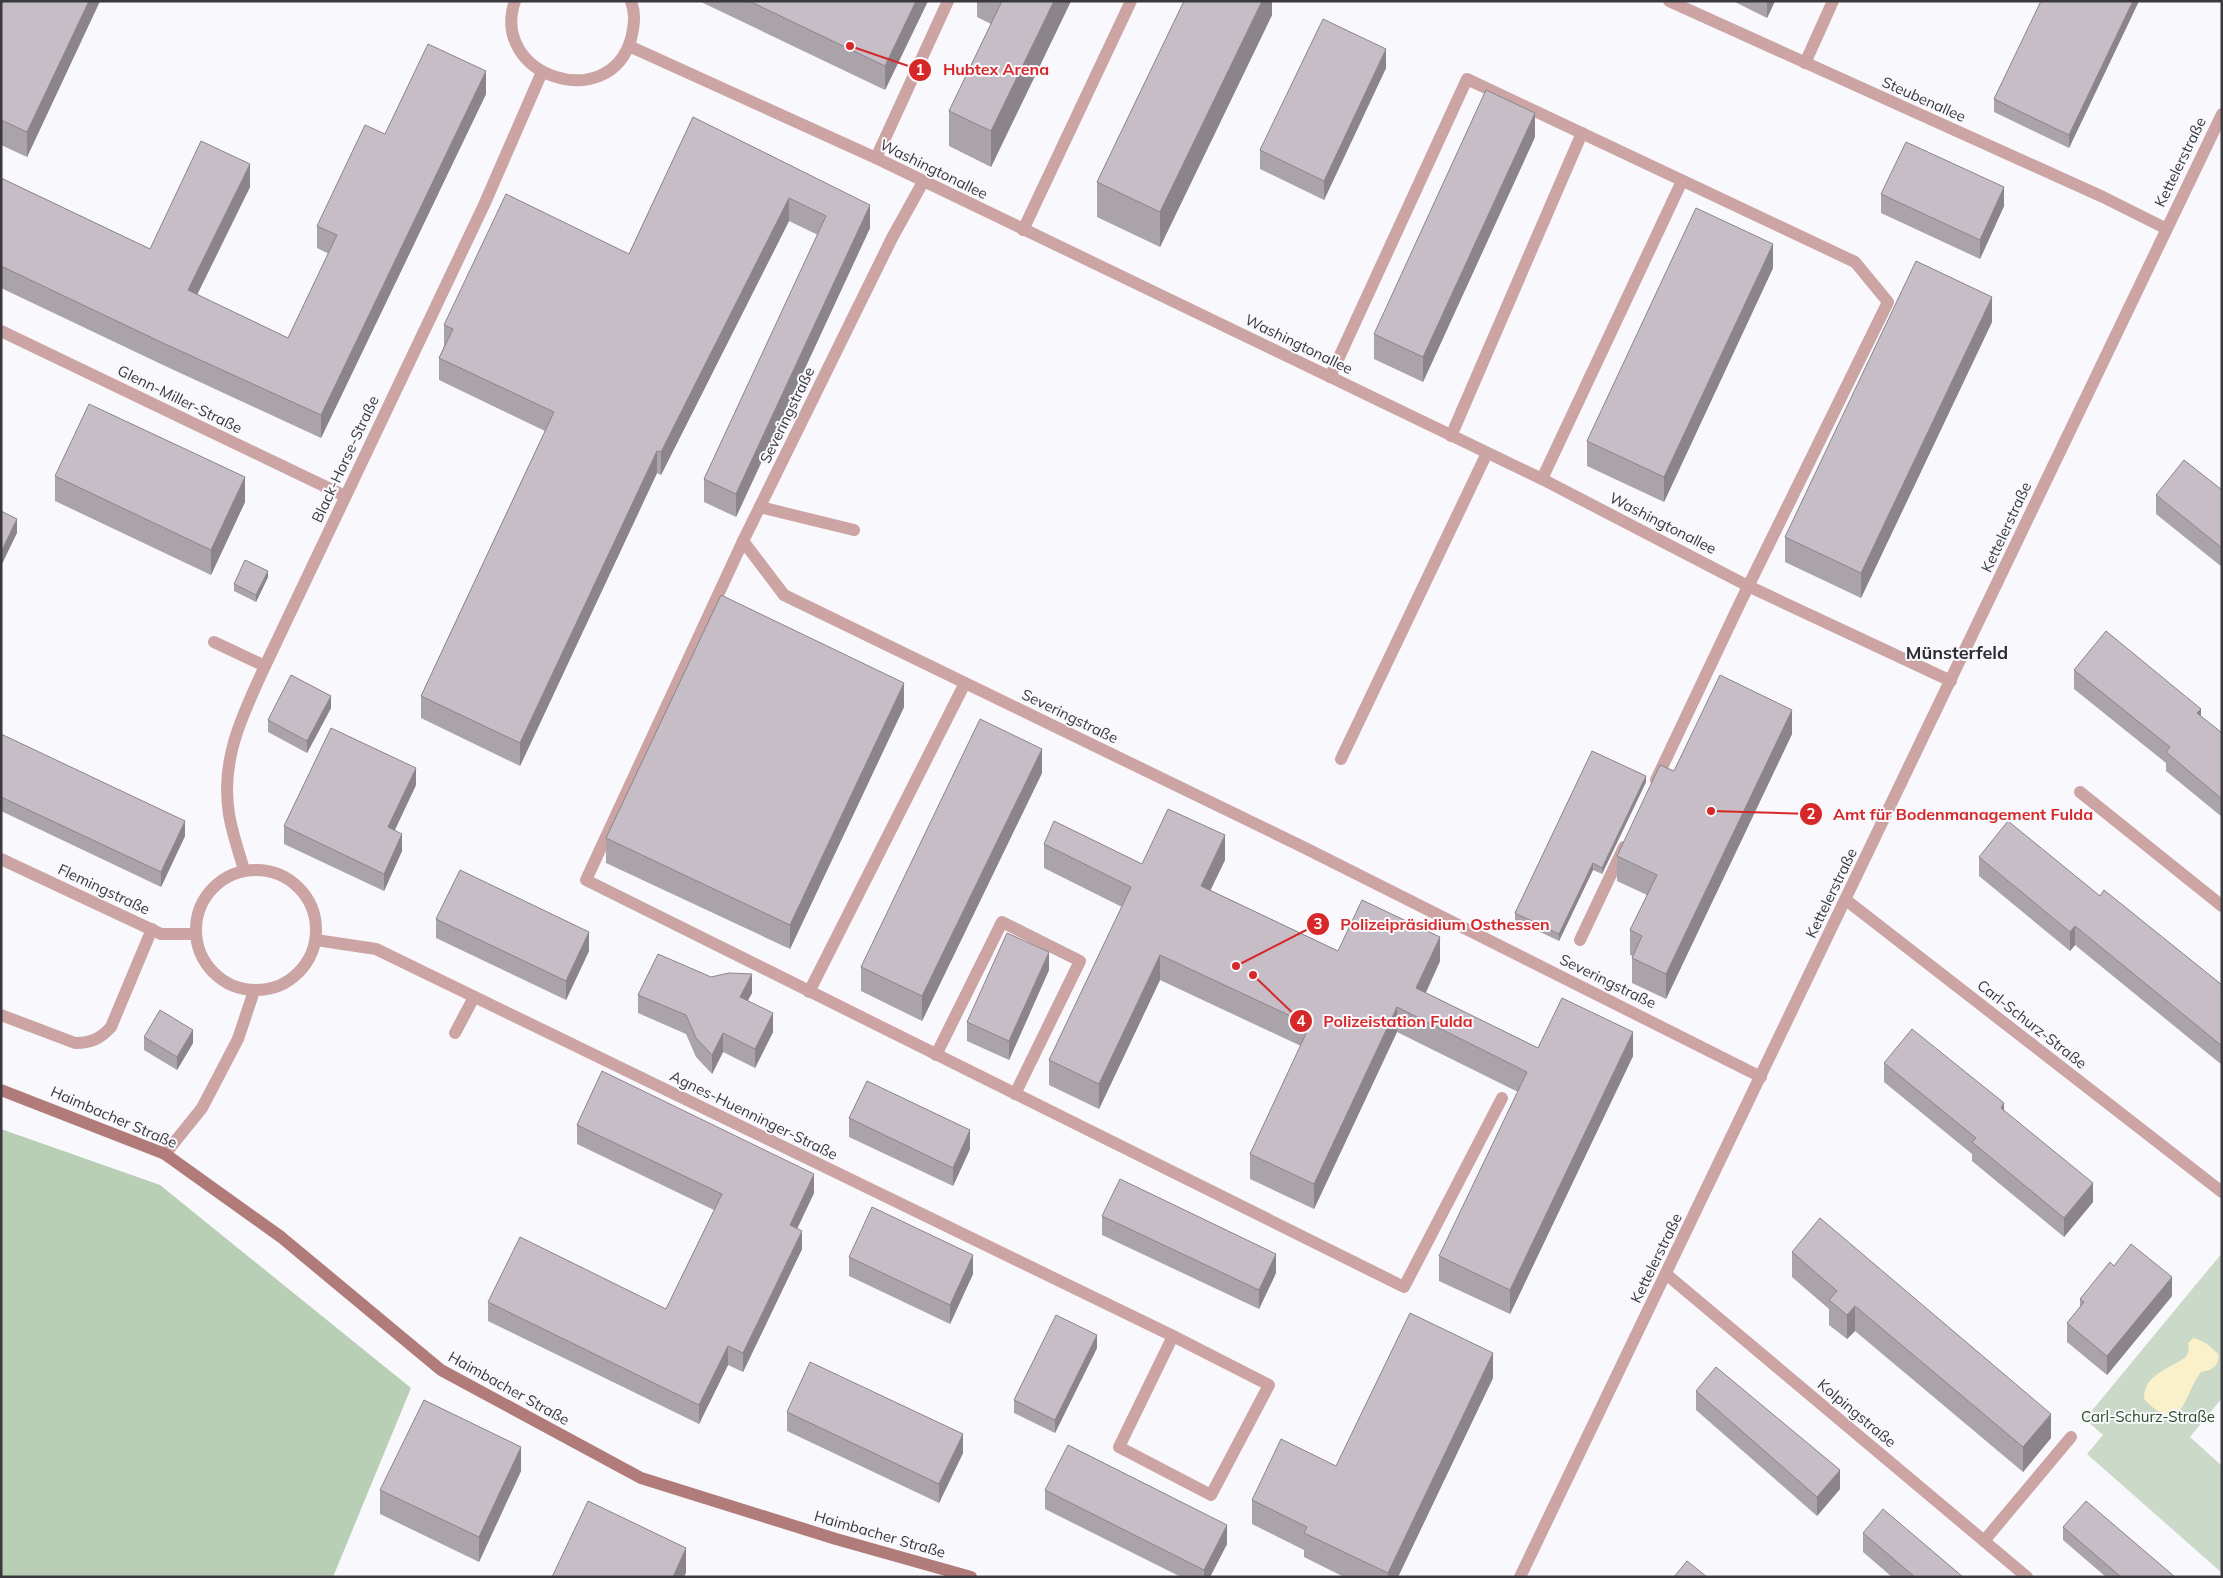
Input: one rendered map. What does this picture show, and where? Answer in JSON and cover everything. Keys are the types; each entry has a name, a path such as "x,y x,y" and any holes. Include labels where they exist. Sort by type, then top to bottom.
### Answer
{"main road":[{"name":"Haimbacher Straße","path":"1,1090 166,1154 281,1237 441,1370 641,1478 836,1539 971,1577"}],"street":[{"path":"515,1 512,27 517,45 528,60 542,72 558,79 575,81 591,78 607,71 620,60 629,46 634,28 634,9 631,1"},
{"path":"876,158 948,1"},
{"path":"1023,230 1131,1"},
{"name":"Steubenallee","path":"1669,1 2103,197 2165,228"},
{"path":"1805,63 1833,1"},
{"name":"Washingtonallee","path":"629,46 876,158 1330,376 1542,479 1748,586 1951,681"},
{"name":"Black-Horse-Straße","path":"244,870 229,814 226,788 228,760 241,717 484,206 542,72"},
{"path":"1330,376 1467,79 1855,262 1888,302 1748,586 1651,790"},
{"name":"Kettelerstraße","path":"1526,1574 1666,1274 1951,681 2165,228 2222,114"},
{"path":"1451,436 1582,133"},
{"name":"Severingstraße","path":"923,182 892,238 743,541 784,595 1303,847 1761,1077"},
{"path":"1542,479 1682,182"},
{"name":"Glenn-Miller-Straße","path":"1,331 345,496"},
{"path":"1341,759 1487,453"},
{"path":"760,507 854,530"},
{"path":"743,541 586,880 1404,1287 1502,1098"},
{"path":"214,642 265,666"},
{"path":"809,992 965,683"},
{"path":"2080,792 2222,906"},
{"path":"1580,940 1630,834"},
{"name":"Flemingstraße","path":"1,859 161,934 195,934"},
{"path":"244,870 268,870 290,879 307,895 316,917 316,940 305,967 282,986 254,991 232,986 214,974 201,956 195,934 198,912 208,893 224,878 244,870"},
{"name":"Carl-Schurz-Straße","path":"1846,900 2222,1192"},
{"path":"936,1055 1002,922 1080,961 1015,1094"},
{"path":"1,1015 75,1043 85,1043 102,1037 111,1028 152,929"},
{"name":"Agnes-Huenninger-Straße","path":"316,940 376,949 1172,1336 1269,1385 1211,1495 1119,1447 1172,1336"},
{"path":"166,1154 202,1108 238,1039 254,991"},
{"path":"455,1033 474,997"},
{"name":"Kolpingstraße","path":"1666,1274 2027,1577"},
{"path":"1984,1541 2071,1437"}],"green space":[{"path":"1,1129 160,1185 411,1388 333,1577 1,1577"},
{"name":"Carl-Schurz-Straße","path":"2222,1253 2222,1398 2190,1437 2222,1466 2222,1573 2087,1454 2103,1435 2085,1419"}],"sand":[{"path":"2193,1338 2204,1342 2219,1355 2216,1365 2211,1369 2201,1372 2180,1410 2174,1415 2167,1416 2157,1411 2144,1399 2145,1391 2148,1384 2159,1373 2186,1357 2189,1350 2188,1343"}],"building":[{"path":"1,1 89,1 27,132 1,120"},
{"path":"749,1 916,1 885,66"},
{"path":"1002,1 1054,1 991,131 949,111"},
{"path":"1184,1 1262,1 1160,212 1097,182"},
{"path":"2041,1 2133,1 2069,135 1994,99"},
{"path":"1323,19 1386,49 1324,181 1260,150"},
{"path":"428,44 486,71 321,415 1,266 1,178 150,249 201,141 250,164 188,290 288,338 337,235 317,226 365,125 385,134"},
{"path":"1486,90 1535,113 1423,357 1374,334"},
{"path":"693,117 870,205 736,494 704,479 826,216 789,198 661,452 657,451 520,743 421,696 554,412 439,358 453,329 444,325 506,194 629,254"},
{"path":"1906,142 2004,187 1980,240 1881,194"},
{"path":"1696,208 1773,244 1664,477 1587,441"},
{"path":"1916,261 1992,297 1861,573 1785,537"},
{"path":"89,404 245,477 211,550 55,476"},
{"path":"2184,460 2222,490 2222,548 2156,495"},
{"path":"1,511 17,519 1,552"},
{"path":"245,560 268,571 256,595 234,584"},
{"path":"721,595 904,683 790,925 606,838"},
{"path":"2106,631 2201,709 2197,713 2222,733 2222,799 2166,752 2170,747 2074,670"},
{"path":"291,675 331,696 307,741 268,720"},
{"path":"1720,675 1792,710 1666,974 1632,958 1642,936 1630,930 1657,875 1617,856 1660,765 1674,771"},
{"path":"980,719 1042,749 922,996 861,967"},
{"path":"331,728 416,768 388,827 402,834 384,874 284,826"},
{"path":"1,734 185,821 161,872 1,797"},
{"path":"1592,751 1646,776 1602,868 1593,863 1559,934 1515,913"},
{"path":"1168,809 1225,835 1201,886 1338,951 1362,900 1440,937 1416,988 1538,1048 1562,998 1633,1032 1510,1290 1439,1256 1527,1072 1397,1007 1314,1184 1250,1154 1310,1025 1160,955 1099,1084 1049,1060 1131,887 1044,844 1054,821 1142,864"},
{"path":"2008,821 2100,896 2104,890 2222,985 2222,1046 2075,926 2070,932 1979,857"},
{"path":"460,870 589,932 566,981 436,919"},
{"path":"1007,933 1049,952 1009,1041 967,1022"},
{"path":"658,954 711,977 729,973 752,974 740,997 773,1013 755,1049 723,1033 712,1055 696,1038 686,1015 638,995"},
{"path":"160,1010 193,1030 177,1057 144,1037"},
{"path":"1912,1029 2004,1103 2001,1108 2093,1183 2064,1218 1972,1142 1976,1138 1884,1063"},
{"path":"602,1071 814,1174 790,1225 802,1231 743,1353 728,1346 699,1405 488,1302 520,1237 666,1309 722,1194 577,1125"},
{"path":"867,1081 970,1130 953,1168 849,1118"},
{"path":"1120,1179 1276,1254 1259,1290 1102,1216"},
{"path":"872,1207 973,1255 950,1305 849,1257"},
{"path":"1820,1218 2051,1414 2023,1447 1855,1306 1847,1315 1829,1300 1837,1291 1792,1252"},
{"path":"2131,1244 2172,1277 2107,1356 2067,1323 2084,1302 2080,1299 2110,1262 2114,1266"},
{"path":"1410,1313 1493,1353 1388,1573 1304,1533 1307,1527 1252,1500 1281,1439 1336,1466"},
{"path":"1056,1315 1097,1335 1055,1420 1014,1400"},
{"path":"810,1362 963,1434 939,1484 787,1412"},
{"path":"1716,1367 1840,1470 1817,1497 1696,1391"},
{"path":"424,1400 521,1447 479,1537 380,1490"},
{"path":"1068,1445 1227,1525 1204,1570 1045,1490"},
{"path":"588,1501 686,1548 673,1577 552,1577"},
{"path":"2086,1501 2175,1577 2121,1577 2063,1527"},
{"path":"1883,1509 1963,1577 1915,1577 1863,1533"},
{"path":"1687,1561 1707,1577 1674,1577"}],"place":[{"name":"Hubtex Arena","path":"850,46"},
{"name":"Amt für Bodenmanagement Fulda","path":"1711,811"},
{"name":"Polizeipräsidium Osthessen","path":"1236,966"},
{"name":"Polizeistation Fulda","path":"1253,975"}],"district":[{"name":"Münsterfeld","path":"1957,652"}]}
